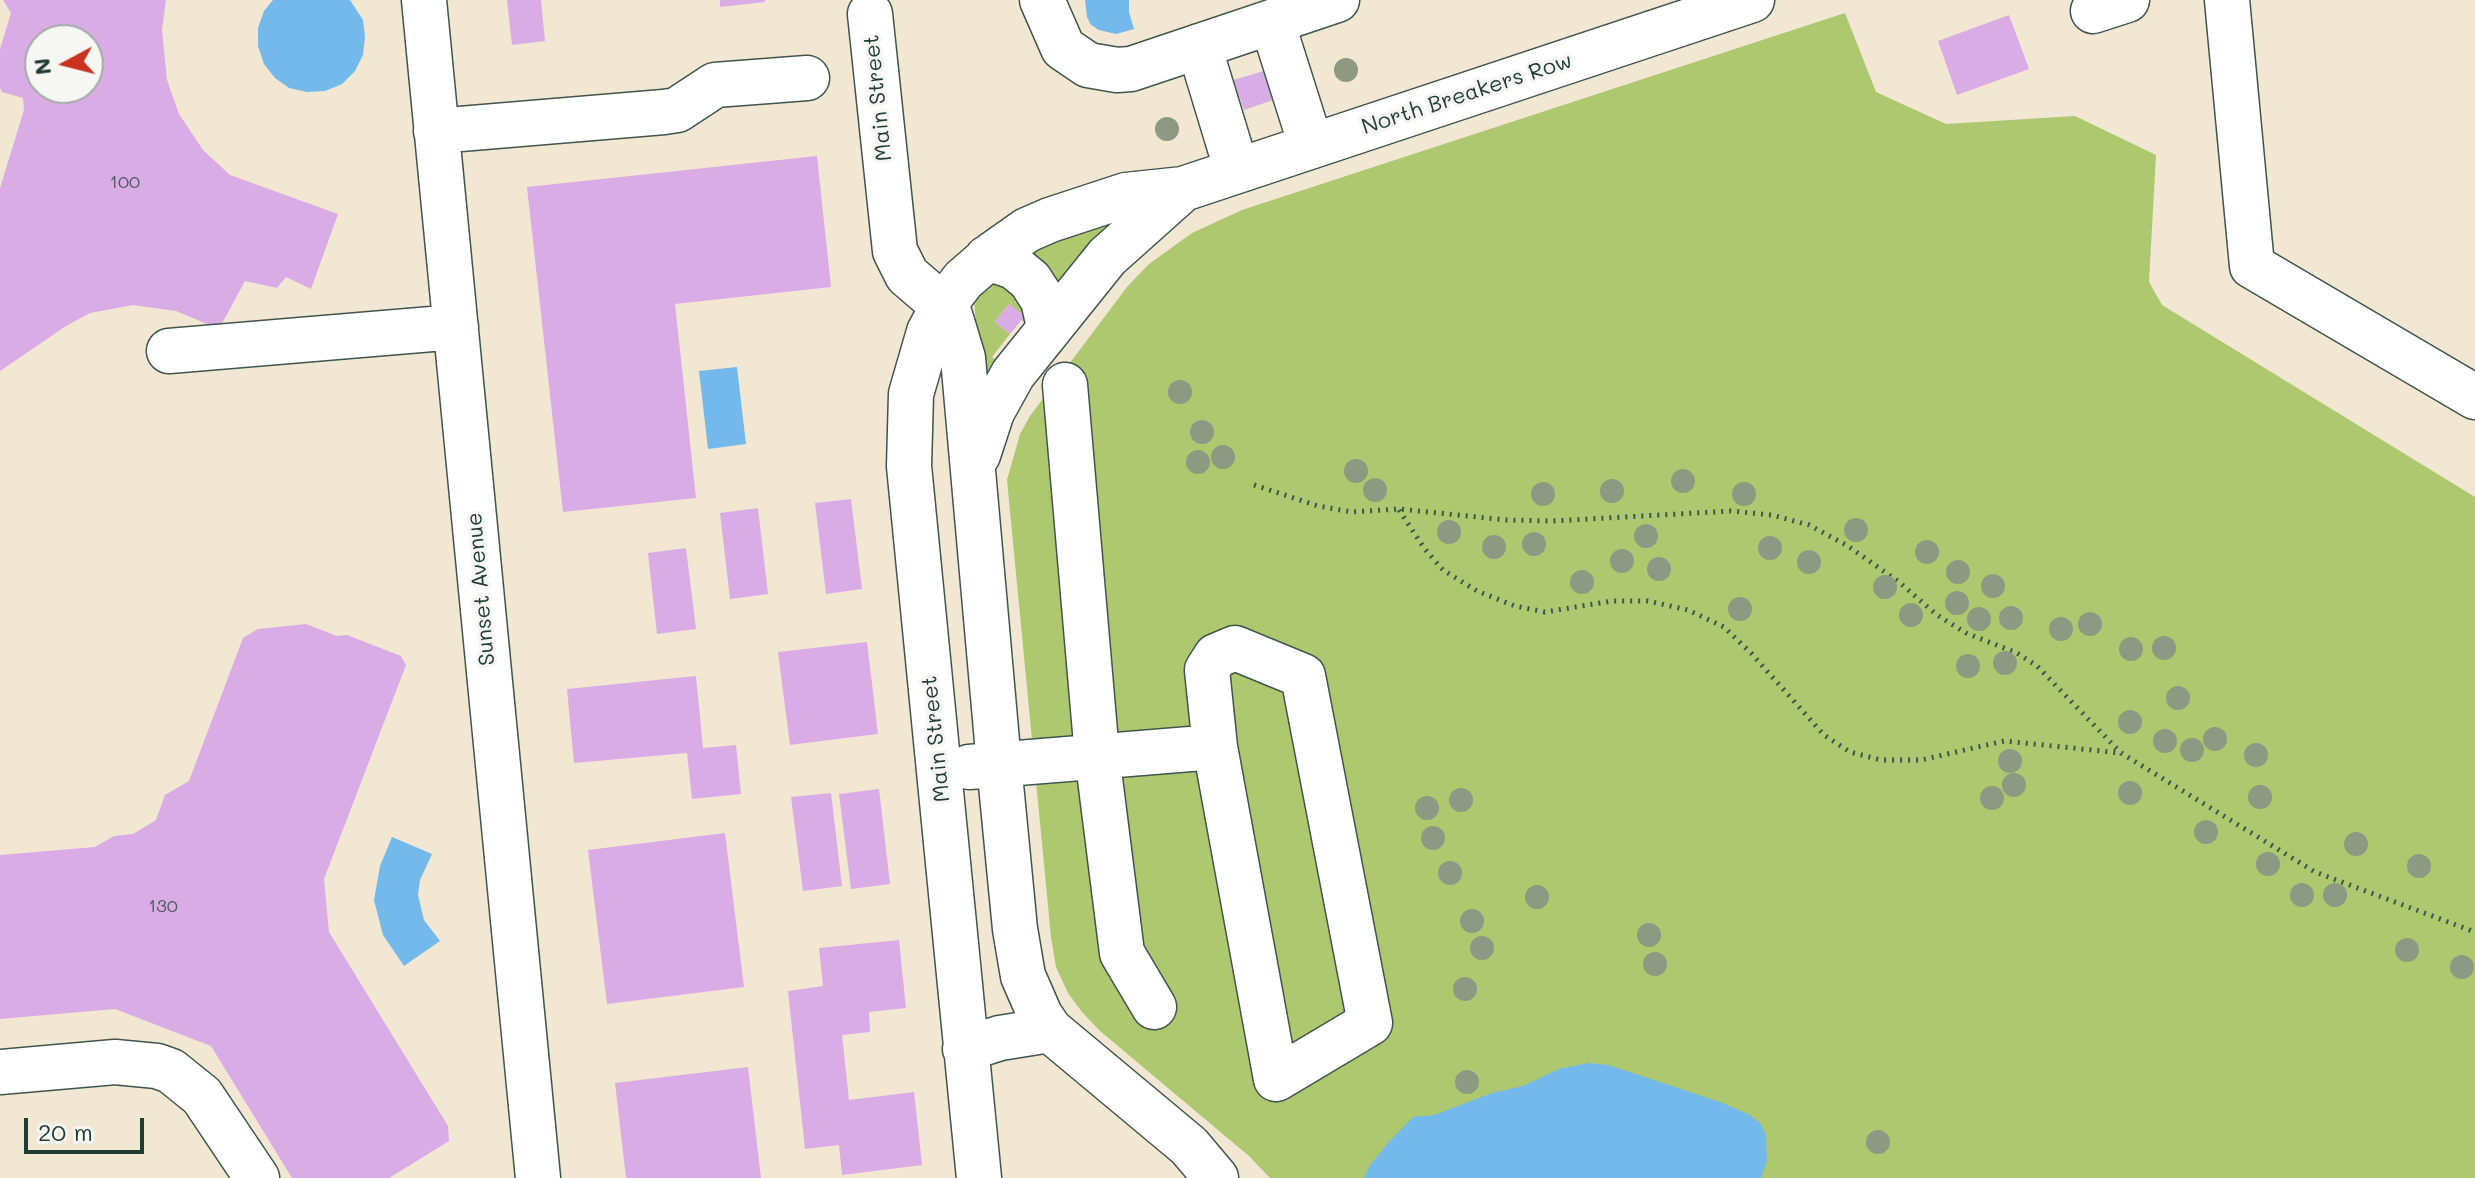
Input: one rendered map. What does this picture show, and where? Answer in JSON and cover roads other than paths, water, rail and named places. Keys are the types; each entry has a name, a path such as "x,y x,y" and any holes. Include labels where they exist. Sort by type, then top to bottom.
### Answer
{"street":[{"name":"Sunset Avenue","path":"424,0 538,1178"},
{"path":"1042,0 1063,48 1088,65 1102,69 1131,69 1337,0"},
{"name":"North Breakers Row","path":"943,306 963,280 987,258 1027,230 1072,212 1126,195 1183,189 1752,0"},
{"path":"2227,0 2252,266 2475,397"},
{"name":"Main Street","path":"870,14 895,251 907,275 943,306 955,329 963,358 1018,953 1031,998 1050,1030"},
{"path":"1272,22 1311,145"},
{"path":"1199,46 1237,171"},
{"path":"436,131 664,112 677,110 715,85 807,78"},
{"name":"North Breakers Row","path":"973,475 984,434 1013,374 1107,257 1183,189"},
{"path":"987,258 1014,267 1030,280 1043,300 1049,327"},
{"name":"Main Street","path":"943,306 929,332 919,362 911,394 908,441 979,1178"},
{"path":"169,351 456,327"},
{"path":"1065,385 1097,755 1122,953 1154,1007"},
{"path":"1235,648 1303,676 1370,1023 1276,1079 1215,747 1207,670 1216,656 1235,648"},
{"path":"939,770 1215,747"},
{"path":"965,1049 1000,1038 1050,1030 1189,1146 1216,1178"},
{"path":"0,1072 115,1062 157,1066 171,1071 202,1096 257,1178"}],"water":[{"path":"273,0 350,0 363,20 365,37 363,55 355,71 342,84 325,91 307,92 289,88 275,78 264,64 258,46 258,28 264,11"},
{"path":"1085,0 1129,0 1134,29 1116,34 1099,30 1091,25 1087,17"},
{"path":"737,367 746,444 708,449 699,371"},
{"path":"392,837 432,854 420,880 418,895 424,920 440,941 404,966 383,935 374,900 380,866"},
{"path":"1588,1063 1608,1065 1750,1115 1760,1123 1766,1135 1767,1160 1761,1178 1364,1178 1370,1165 1413,1117 1434,1115 1492,1093 1523,1086 1559,1069"}]}
